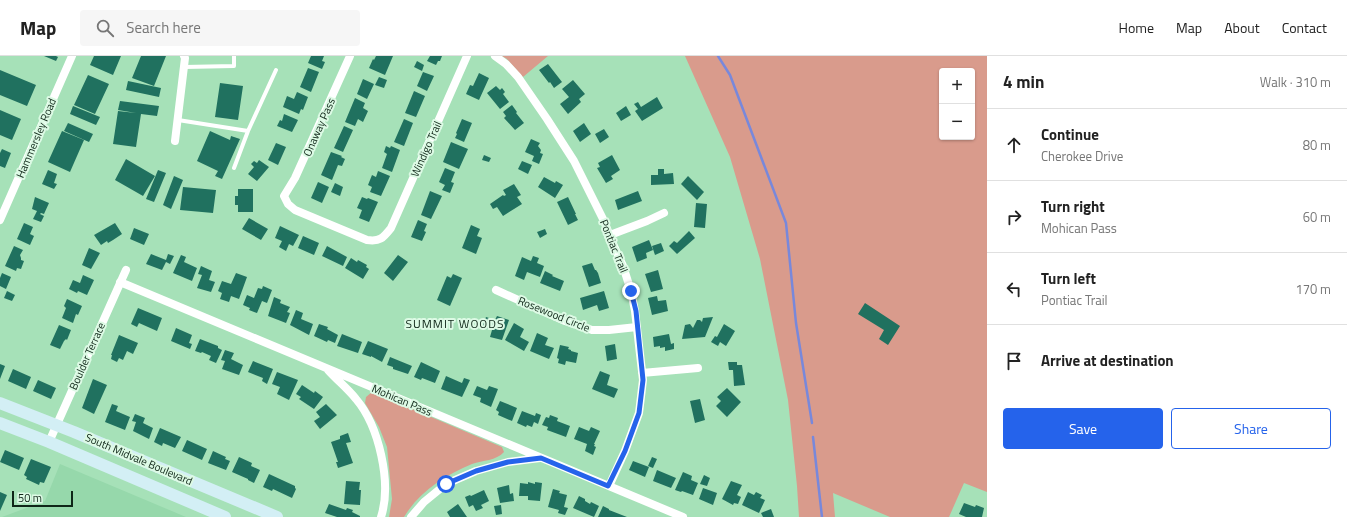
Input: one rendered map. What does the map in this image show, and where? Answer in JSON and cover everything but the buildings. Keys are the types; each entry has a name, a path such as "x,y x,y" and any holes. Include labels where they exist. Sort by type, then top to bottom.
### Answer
{"main road":[{"name":"South Midvale Boulevard","path":"0,403 277,517"},
{"name":"South Midvale Boulevard","path":"0,423 49,442 225,517"}],"street":[{"name":"Hammersley Road","path":"0,220 2,210 72,56"},
{"path":"175,141 185,58 184,56"},
{"name":"Onaway Pass","path":"350,56 295,178 284,196 288,204 295,210 367,240 374,241 380,239"},
{"name":"Windigo Trail","path":"380,239 385,236 391,228 467,56"},
{"name":"Pontiac Trail","path":"495,56 506,64 518,78 548,119 574,161 604,221 623,266 636,311 643,380 639,413 625,451 608,486"},
{"path":"610,235 648,221 664,212"},
{"name":"Boulder Terrace","path":"49,442 126,270"},
{"name":"Mohican Pass","path":"120,282 683,517"},
{"name":"Rosewood Circle","path":"496,290 565,321 592,330 637,327"},
{"path":"324,367 357,400 370,423 380,451 384,472 386,490 381,517"},
{"path":"642,373 698,368"},
{"path":"411,517 424,502 446,484 476,471 508,462 541,458"}],"lane":[{"path":"184,67 234,66 234,56"},
{"path":"234,168 248,131 276,70"},
{"path":"177,120 248,131"}],"shaded area":[{"path":"502,56 548,56 523,77 507,59"},
{"path":"685,56 987,56 987,492 964,483 949,517 890,517 833,493 835,517 799,517 788,400 760,259 730,157"},
{"path":"372,392 502,447 504,452 497,457 472,464 452,473 425,492 404,517 389,517 392,499 387,447 379,427 365,403 366,397"},
{"path":"60,464 186,517 2,517 45,501"}],"waterway":[{"path":"718,56 730,75 786,223 796,323 812,423"},
{"path":"813,437 822,517"}],"district":[{"name":"SUMMIT WOODS","path":"455,323"}],"route":[{"path":"446,484 476,471 508,462 541,458 608,486 625,451 639,413 643,380 636,311 631,291"}]}
